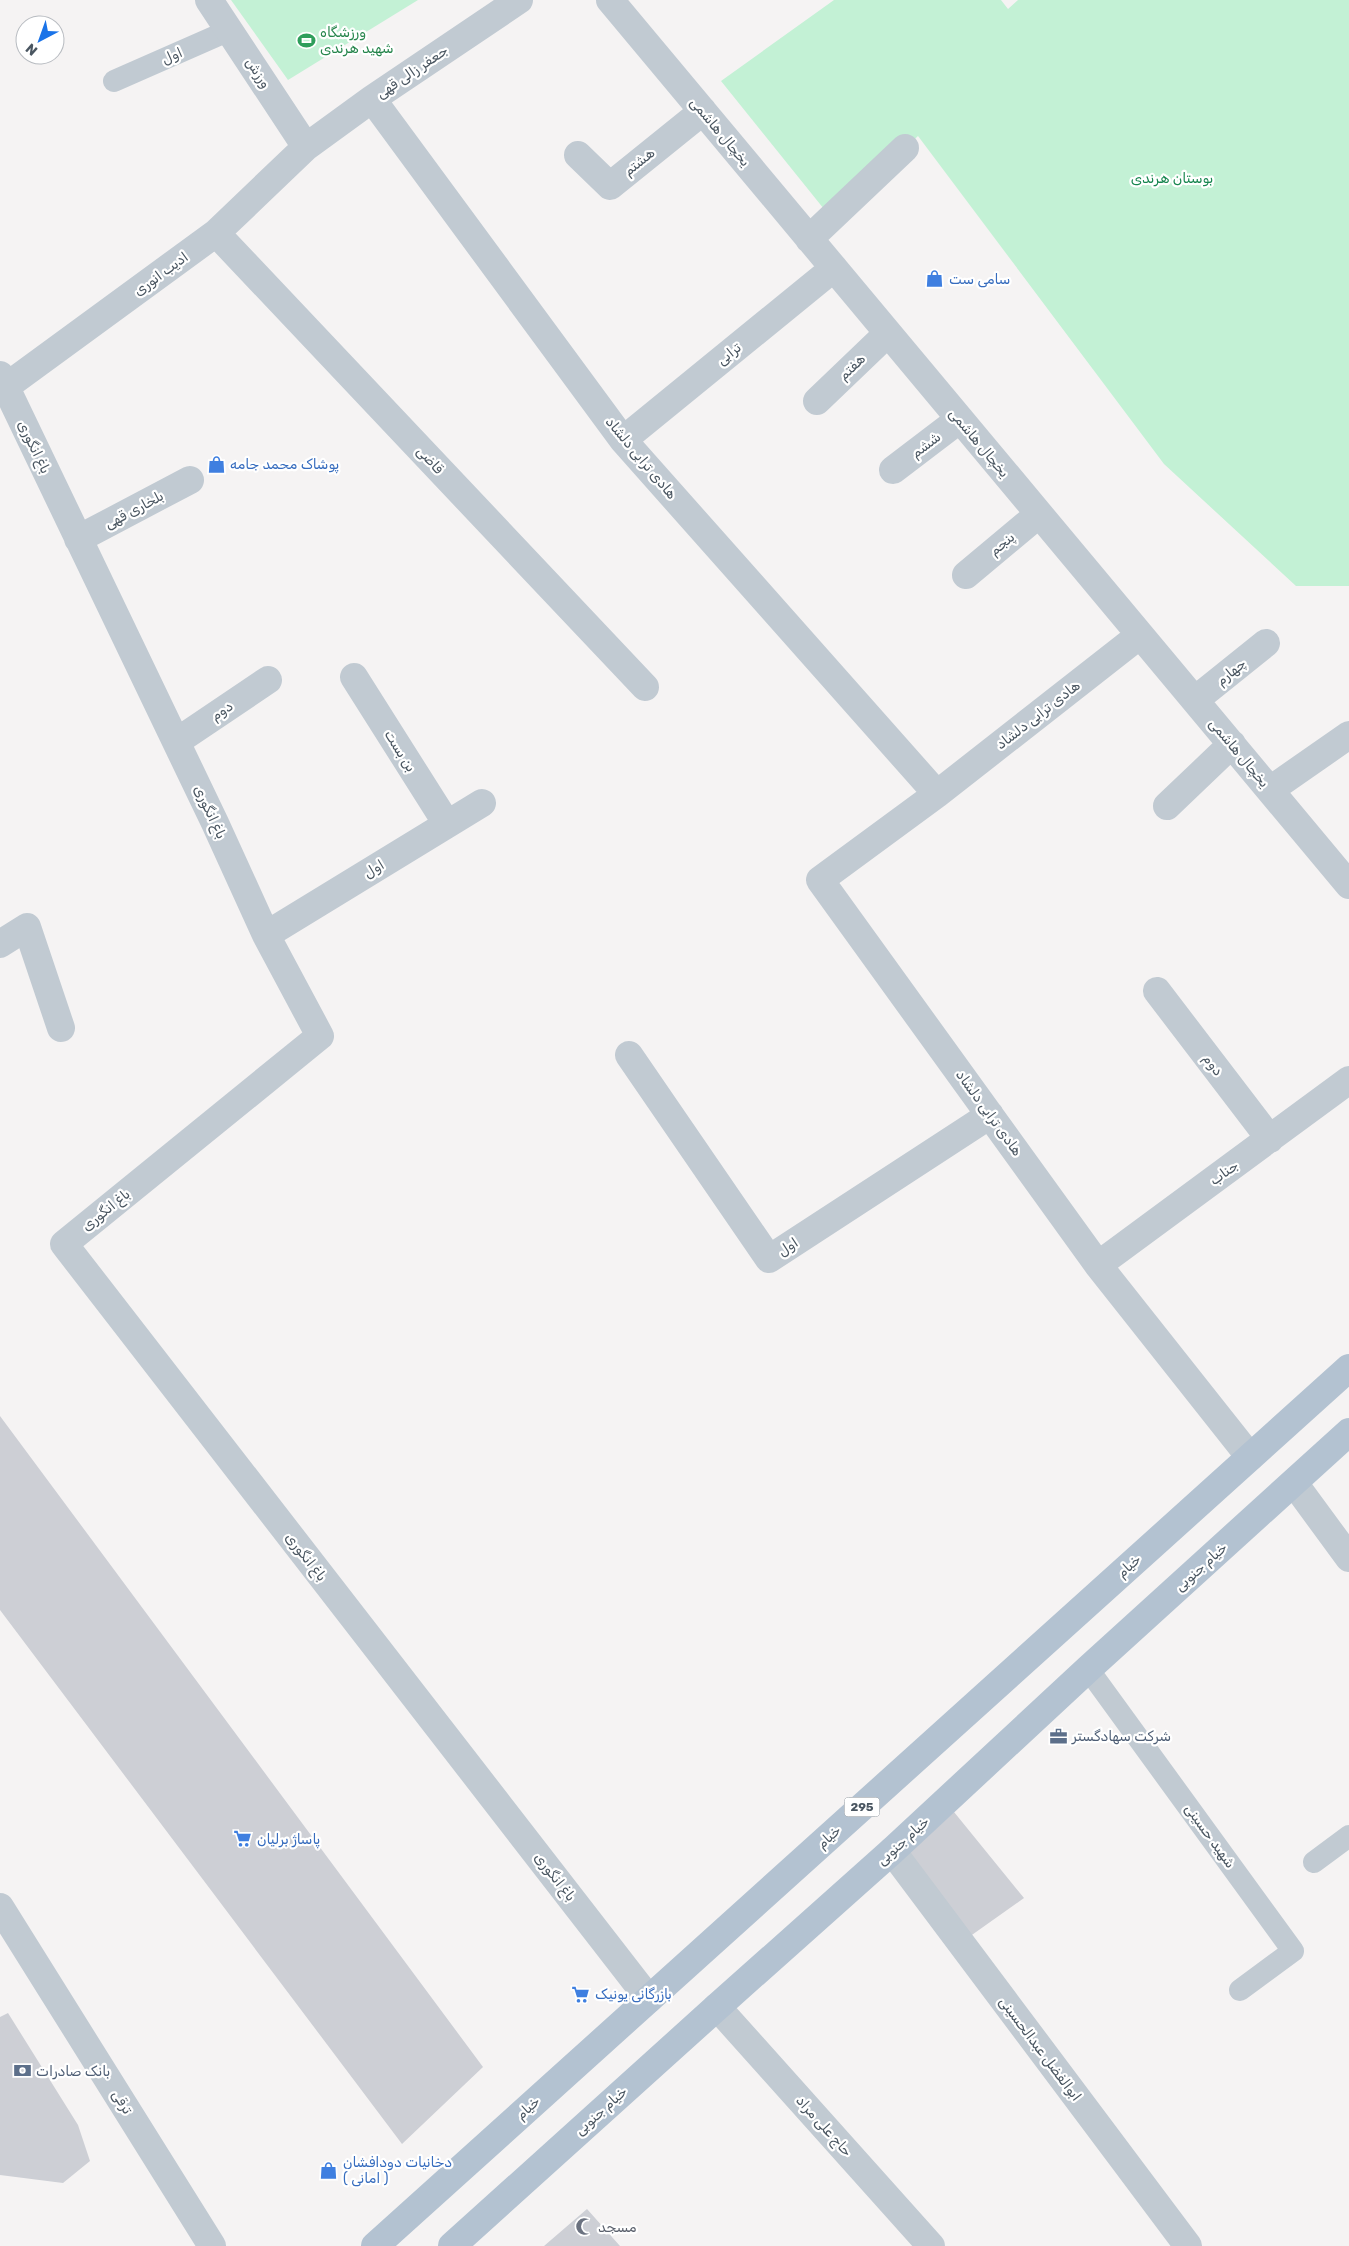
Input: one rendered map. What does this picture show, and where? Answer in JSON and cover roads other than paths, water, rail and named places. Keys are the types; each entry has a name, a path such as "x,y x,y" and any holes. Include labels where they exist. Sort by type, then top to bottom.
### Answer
{"main road":[{"name":"خیام","path":"375,2246 1349,1368"},
{"name":"خیام جنوبی","path":"452,2246 716,2006 892,1851 1088,1669 1349,1432"}],"street":[{"name":"ورزش","path":"209,0 306,147"},
{"name":"جعفر زالی قهی","path":"306,147 372,99 519,0"},
{"name":"یخچال هاشمی","path":"610,0 1270,790 1345,872"},
{"name":"هادی ترابی دلشاد","path":"372,99 623,440 937,794"},
{"name":"هشتم","path":"578,155 610,186 703,111"},
{"name":"ادیب انوری","path":"2,385 216,233 306,147"},
{"path":"809,239 905,148"},
{"name":"قاضی","path":"216,233 644,687"},
{"name":"ترابی","path":"623,440 834,268"},
{"name":"هفتم","path":"816,401 888,333"},
{"name":"باغ انگوری","path":"2,385 176,742 266,934 320,1036 64,1244 650,1999"},
{"name":"ششم","path":"893,470 960,419"},
{"name":"بلخاری قهی","path":"78,539 190,480"},
{"name":"پنجم","path":"966,575 1039,514"},
{"name":"هادی ترابی دلشاد","path":"1140,635 937,794 820,880 1098,1265 1250,1458"},
{"name":"چهارم","path":"1195,700 1266,644"},
{"name":"بن بست","path":"354,677 447,824"},
{"name":"دوم","path":"176,742 268,680"},
{"path":"1270,790 1349,735"},
{"path":"1167,806 1232,744"},
{"name":"اول","path":"266,934 482,803"},
{"path":"0,944 27,927 61,1028"},
{"name":"دوم","path":"1157,991 1270,1139"},
{"name":"اول","path":"629,1055 769,1260 990,1115"},
{"name":"جناب","path":"1098,1265 1349,1080"},
{"path":"1294,1482 1349,1558"},
{"name":"ابوالفضل عبدالحسینی","path":"892,1851 1188,2246"},
{"name":"ترقی","path":"0,1906 212,2246"},
{"name":"حاج علی مراد","path":"716,2006 931,2246"}],"lane":[{"name":"اول","path":"114,81 230,30"},
{"name":"شهید حسینی","path":"1088,1669 1293,1951 1240,1990"},
{"path":"1314,1862 1349,1836"}],"place":[{"name":"ورزشگاه شهید هرندی","path":"306,40"},
{"name":"سامی ست","path":"935,279"},
{"name":"پوشاک محمد جامه","path":"216,464"},
{"name":"شرکت سهادگستر","path":"1058,1736"},
{"name":"پاساژ برلیان","path":"243,1839"},
{"name":"بازرگانی یونیک","path":"581,1994"},
{"name":"بانک صادرات","path":"22,2071"},
{"name":"دخانیات دودافشان ( امانی )","path":"329,2170"},
{"name":"مسجد","path":"584,2227"}],"park label":[{"name":"بوستان هرندی","path":"1172,178"}]}
